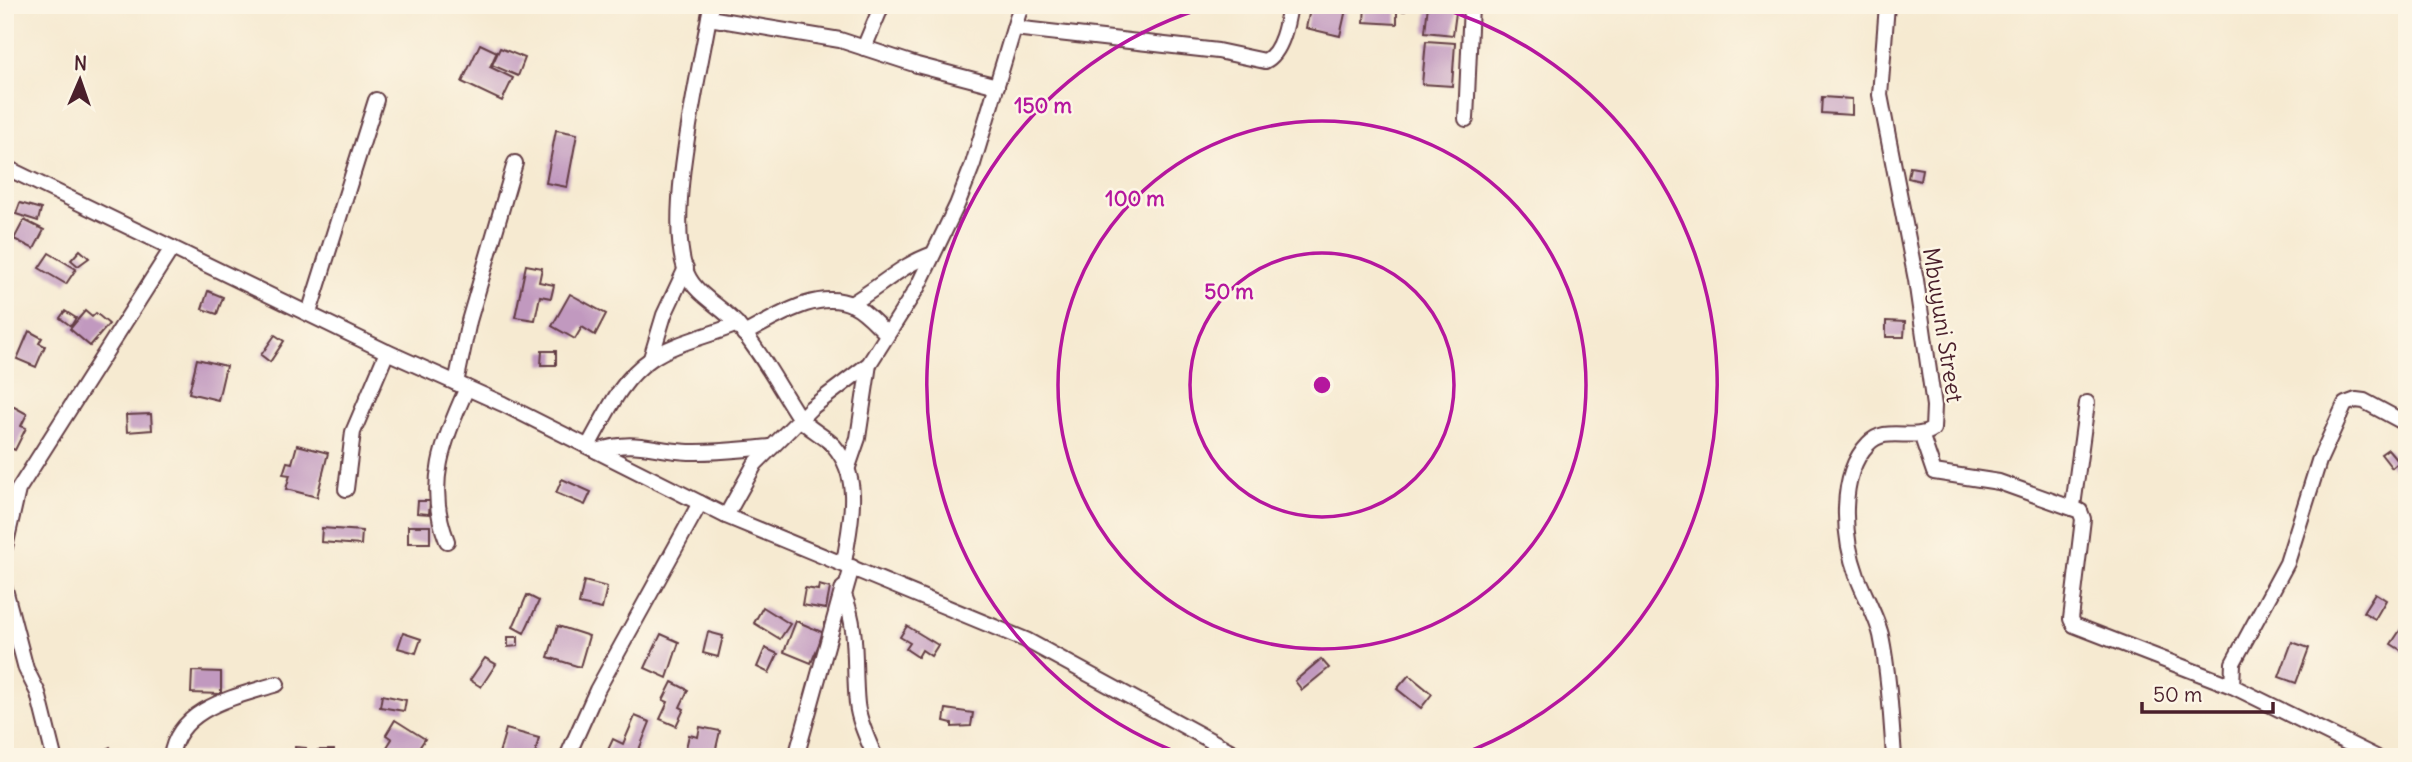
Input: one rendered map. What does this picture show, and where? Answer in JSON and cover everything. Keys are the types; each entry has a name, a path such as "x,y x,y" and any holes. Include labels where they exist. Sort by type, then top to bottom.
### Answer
{"street":[{"path":"864,48 882,5"},
{"path":"726,516 755,464 800,419 869,364 917,288 957,205 1021,5"},
{"path":"1014,28 1206,49 1265,61 1272,58 1279,47 1290,5"},
{"path":"1466,119 1471,5"},
{"name":"Mbuyuni Street","path":"1887,5 1880,95 1916,280 1934,406 1933,429 1921,434"},
{"path":"796,757 844,586 848,565 853,485 848,467 822,433 800,419 741,329 722,308 698,291 686,268 680,188 710,12 840,40 997,86"},
{"path":"309,313 376,100"},
{"path":"447,541 439,522 435,483 462,386 469,321 515,163"},
{"path":"5,167 593,449 726,516 1026,640 1241,757"},
{"path":"5,547 18,490 172,248"},
{"path":"851,304 872,291 902,266 933,254"},
{"path":"593,449 613,400 652,358 664,315 686,268"},
{"path":"652,358 828,299 851,304 887,334"},
{"path":"346,489 353,432 387,352"},
{"path":"848,467 858,438 869,364"},
{"path":"2232,687 2233,663 2287,563 2319,461 2346,404 2356,400 2364,401 2407,424"},
{"path":"2073,506 2087,402"},
{"path":"1894,757 1880,632 1856,574 1846,532 1851,471 1868,443 1886,434 1921,434 1934,472 1999,482 2073,506 2080,511 2083,519 2071,619 2074,625 2232,687 2376,757"},
{"path":"593,449 639,443 688,452 772,447"},
{"path":"567,757 597,690 700,503"},
{"path":"844,586 855,634 857,708 875,757"},
{"path":"5,589 26,669 38,693 54,757"},
{"path":"170,757 173,741 185,723 213,705 277,684"}],"building":[{"path":"1311,5 1347,5 1340,36 1306,28"},
{"path":"1365,5 1405,5 1405,11 1397,11 1397,24 1364,22"},
{"path":"1428,5 1457,5 1453,35 1425,32"},
{"path":"1426,41 1455,43 1452,86 1422,84"},
{"path":"480,44 497,52 490,67 513,78 502,101 462,82"},
{"path":"500,48 525,58 518,76 492,65"},
{"path":"1822,97 1852,99 1852,115 1821,113"},
{"path":"556,130 577,134 567,187 546,183"},
{"path":"1910,167 1922,169 1920,181 1908,178"},
{"path":"20,203 41,209 38,221 16,214"},
{"path":"24,220 44,230 34,249 14,239"},
{"path":"80,250 89,258 78,266 71,260"},
{"path":"49,253 76,269 66,284 39,268"},
{"path":"526,265 542,268 539,282 554,285 551,298 540,296 535,320 515,317"},
{"path":"208,291 223,297 217,314 202,309"},
{"path":"570,294 606,314 595,335 582,327 575,339 552,326"},
{"path":"65,311 76,318 71,326 60,318"},
{"path":"85,311 92,317 96,313 109,324 90,346 70,329"},
{"path":"1886,321 1905,322 1904,337 1886,337"},
{"path":"29,331 42,338 39,343 45,346 36,367 17,359"},
{"path":"275,335 284,341 270,362 261,355"},
{"path":"542,351 556,351 556,365 541,365"},
{"path":"197,359 226,366 218,400 189,393"},
{"path":"5,402 27,414 21,426 26,428 15,450 8,447 5,451"},
{"path":"151,414 152,430 127,432 126,415"},
{"path":"297,445 328,453 317,497 286,489 290,475 283,474 287,462 292,463"},
{"path":"2388,449 2399,462 2392,468 2381,454"},
{"path":"562,479 591,492 585,505 556,493"},
{"path":"418,501 430,501 429,514 417,513"},
{"path":"408,526 430,526 430,543 408,543"},
{"path":"322,528 362,531 361,545 321,542"},
{"path":"584,581 607,587 602,609 579,604"},
{"path":"819,585 830,588 826,609 802,605 805,588 818,590"},
{"path":"2375,593 2386,600 2375,619 2363,612"},
{"path":"527,595 539,601 524,633 513,627"},
{"path":"763,607 790,624 780,639 754,623"},
{"path":"2407,620 2407,654 2391,644"},
{"path":"796,621 824,633 811,663 784,652"},
{"path":"558,626 589,636 580,667 548,657"},
{"path":"907,626 938,645 931,656 922,650 918,657 906,649 910,643 900,637"},
{"path":"708,632 723,636 718,657 703,653"},
{"path":"403,633 421,639 416,653 398,648"},
{"path":"661,634 679,642 667,678 645,668"},
{"path":"508,637 518,637 518,646 508,647"},
{"path":"2292,642 2309,648 2296,683 2279,677"},
{"path":"765,648 778,654 769,673 757,667"},
{"path":"485,658 496,664 481,687 470,680"},
{"path":"1321,659 1329,668 1302,690 1295,681"},
{"path":"192,671 221,672 221,694 191,693"},
{"path":"1409,675 1432,694 1421,708 1397,689"},
{"path":"672,682 688,690 680,707 684,709 676,726 660,719 668,702 663,700"},
{"path":"382,695 406,700 404,711 380,707"},
{"path":"946,709 973,713 971,726 952,727 952,723 944,721"},
{"path":"635,716 650,722 636,757 627,753 625,757 619,757 607,752 613,739 623,744"},
{"path":"395,720 425,739 413,757 382,755 392,739 386,735"},
{"path":"700,727 720,731 714,757 684,757 689,735 698,737"},
{"path":"506,729 539,738 534,757 498,757"},
{"path":"110,747 115,757 90,757"},
{"path":"295,747 306,748 306,756 295,756"},
{"path":"318,750 334,750 334,757 318,757"}]}
